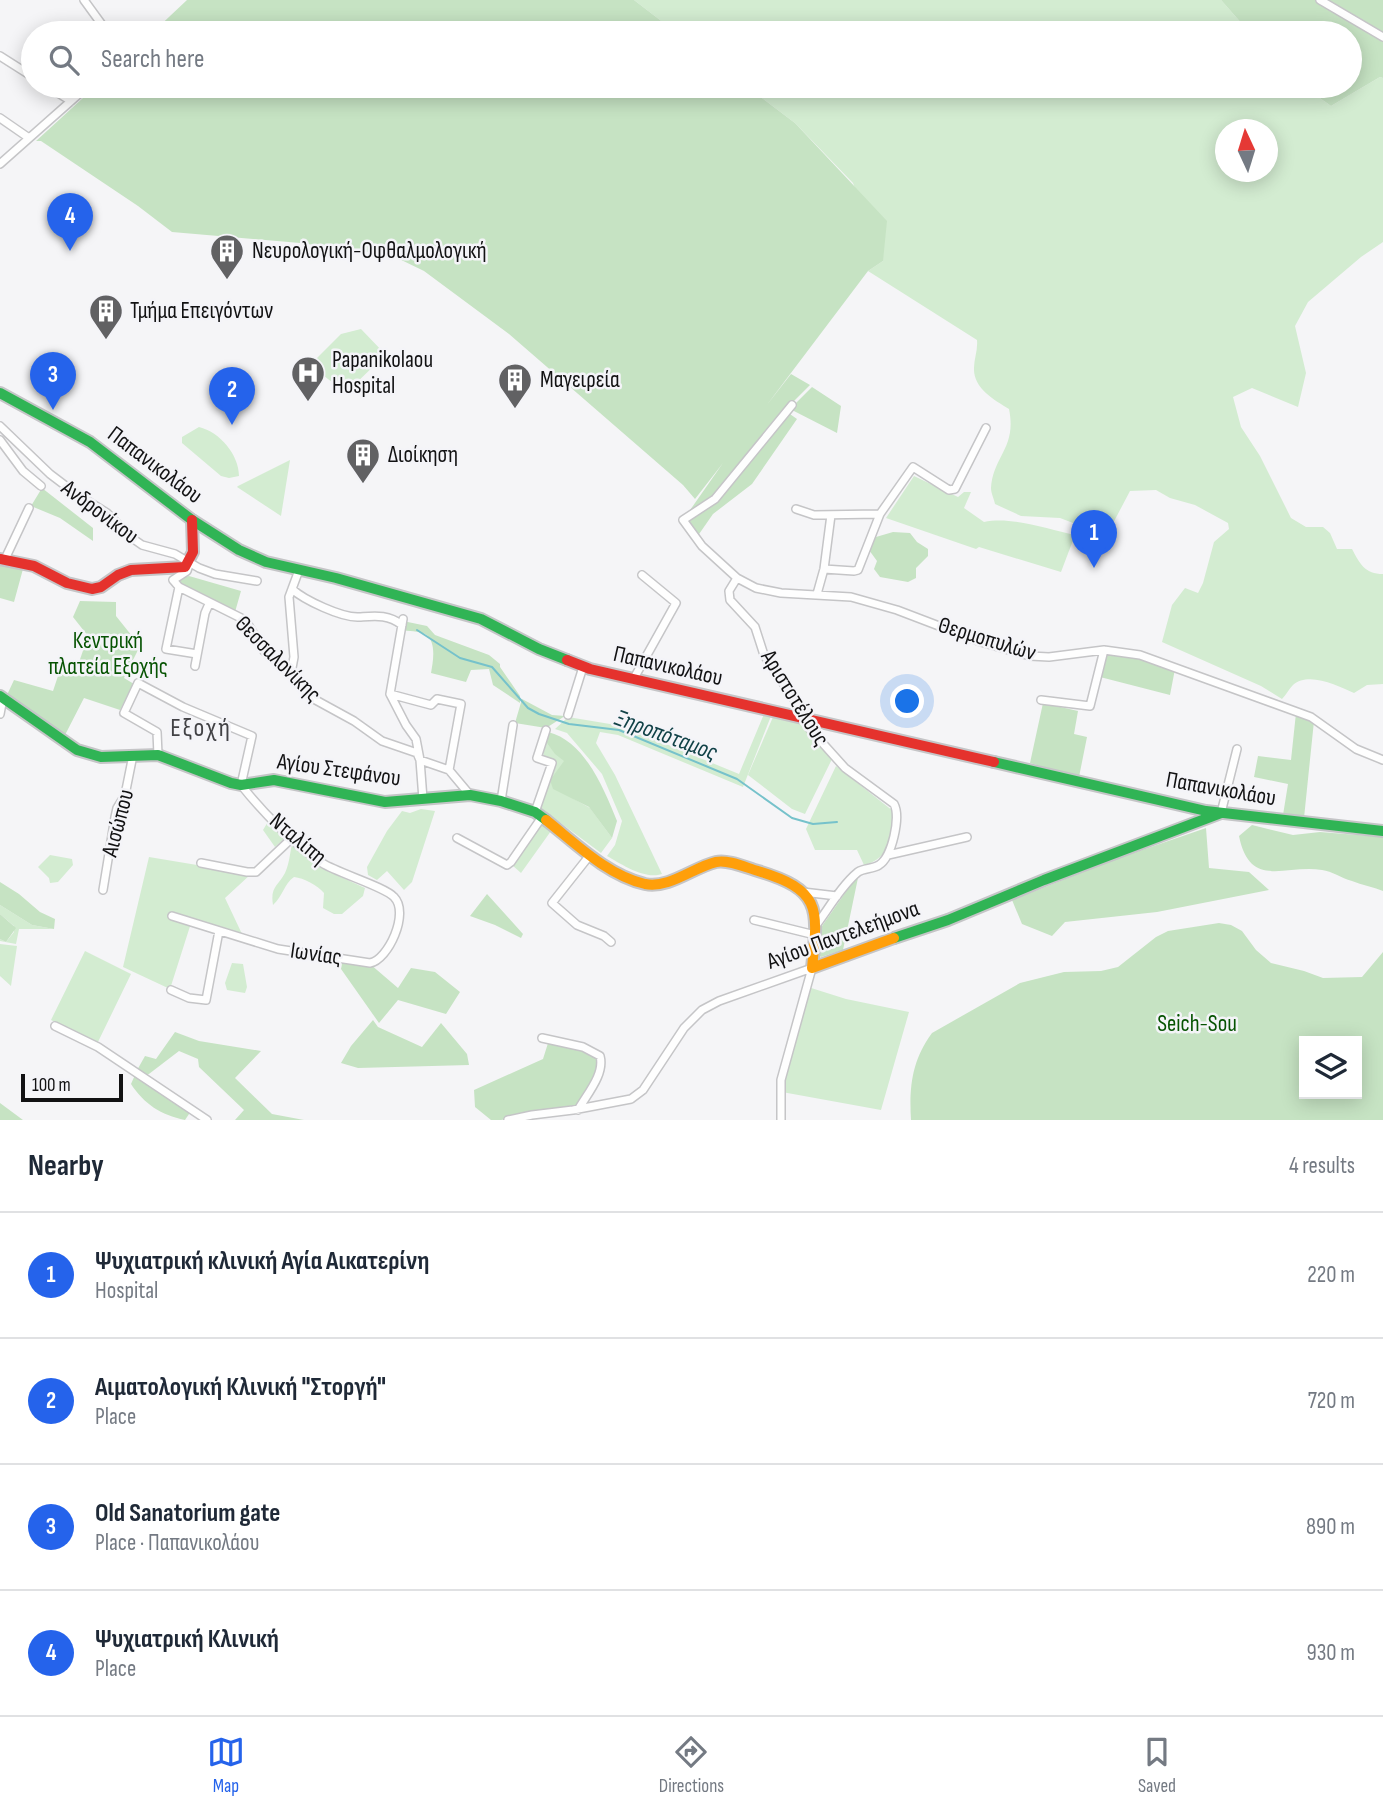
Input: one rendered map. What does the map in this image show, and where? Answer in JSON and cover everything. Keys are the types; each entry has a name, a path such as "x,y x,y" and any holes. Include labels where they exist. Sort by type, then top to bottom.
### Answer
{"street":[{"path":"85,0 100,21"},
{"path":"1320,0 1356,21"},
{"path":"1362,25 1383,37"},
{"path":"0,56 21,69"},
{"path":"66,98 71,101"},
{"path":"0,164 74,98"},
{"path":"0,118 29,138"},
{"name":"Παπανικολάου","path":"0,393 81,436 192,520 239,551 266,562 337,578 473,616 539,649 583,667 1220,813 1383,831"},
{"name":"Θερμοπυλών","path":"792,405 715,499 683,520 702,546 737,578 767,591 851,597 1030,656 1049,657 1104,650 1140,655 1311,717 1356,749 1383,760"},
{"name":"Ανδρονίκου","path":"0,426 50,474 107,513 142,545 175,554 215,574 257,581"},
{"path":"824,569 858,569 880,514 914,467 953,490 986,428"},
{"path":"0,440 23,471 41,486"},
{"path":"29,508 3,559 34,566 67,583 92,589 101,587 131,570 177,568 190,563"},
{"path":"796,509 814,515 880,514"},
{"path":"817,594 824,569 831,515"},
{"path":"192,520 194,551 187,571 173,580 179,587 166,649 197,654"},
{"path":"290,673 294,657 289,601 299,570"},
{"path":"633,680 676,603 642,575"},
{"name":"Αριστοτέλους","path":"737,578 729,591 730,600 755,626 764,655 795,701 812,733 845,768 896,807 898,818 888,855"},
{"name":"Θεσσαλονίκης","path":"179,587 241,618 249,626 264,652 290,673 312,698 354,721 382,741 417,753 421,760 449,770"},
{"path":"292,589 298,595 343,614 360,617 375,615 402,622 390,695 416,738 421,760 422,799"},
{"path":"195,666 209,604"},
{"path":"1041,699 1090,706 1104,650"},
{"path":"568,715 583,667"},
{"path":"158,755 157,732 127,716 124,711 138,683 183,707 252,736 241,785"},
{"path":"390,695 432,705 438,699 461,704 449,770 470,795"},
{"path":"0,714 2,697"},
{"name":"Αγίου Στεφάνου","path":"2,697 77,750 101,757 158,755 241,785 274,780 385,802 470,795 501,801 538,814 608,868 646,884 662,883 719,861 783,879 803,892"},
{"path":"501,801 513,724"},
{"path":"457,838 507,865 511,862 538,814 552,763 537,758 546,730"},
{"path":"1220,813 1237,749"},
{"name":"Αισώπου","path":"103,890 117,808 125,795 133,755"},
{"name":"Νταλίπη","path":"241,785 256,804 320,862 388,892 399,903"},
{"name":"Αγίου Παντελεήμονα","path":"508,1120 625,1101 646,1086 687,1023 706,1007 886,940 948,920 1220,813"},
{"path":"815,931 837,897 858,872 882,864 888,855 967,837"},
{"path":"201,863 256,872 292,838"},
{"path":"590,855 552,903 577,925 604,936 611,942"},
{"path":"803,892 837,897"},
{"path":"781,1120 781,1080 812,968 815,931 811,905 803,892"},
{"name":"Ιωνίας","path":"172,916 278,949 375,962 383,954 399,925 399,903"},
{"path":"754,919 815,931"},
{"path":"171,990 189,998 206,1000 219,931"},
{"path":"55,1026 98,1048 207,1120"},
{"path":"542,1038 583,1047 600,1056 600,1072 578,1110"}],"green space":[{"path":"187,0 634,0 661,21 165,21"},
{"path":"634,0 1221,0 1239,21 661,21"},
{"path":"1221,0 1383,0 1383,78 1380,77 1362,88 1362,21 1239,21"},
{"path":"1380,77 1383,78 1383,242 1308,302 1295,326 1306,373 1298,407 1252,388 1233,397 1241,427 1260,456 1291,518 1306,527 1323,527 1330,533 1337,549 1352,549 1364,567 1383,574 1383,684 1367,685 1354,693 1324,681 1307,679 1293,685 1282,699 1261,686 1162,642 1172,605 1185,588 1198,593 1214,542 1229,529 1228,523 1195,505 1170,498 1156,490 1130,491 1110,529 1102,534 1060,518 1021,516 995,504 991,490 993,477 1007,443 1011,422 1009,409 986,393 977,382 974,368 977,340 868,271 883,261 853,183 795,123 762,98 1320,98 1331,106 1345,98 1362,98 1362,88"},
{"path":"83,98 762,98 795,123 887,221 883,261 868,271 766,406 791,374 810,385 788,407 713,498 688,513 723,463 695,499 683,485 509,334 424,271 391,255 300,243 172,232 41,141 36,141"},
{"path":"1320,98 1345,98 1331,106"},
{"path":"361,329 385,354 346,393 310,365 341,334"},
{"path":"812,387 841,406 837,433 790,409"},
{"path":"787,412 797,419 752,484 713,514 697,537 685,521 716,501"},
{"path":"199,427 214,434 227,446 236,460 239,476 221,476 182,443 182,437"},
{"path":"290,460 281,516 237,487 238,486"},
{"path":"914,476 958,497 964,492 971,492 964,508 984,522 1018,522 1075,535 1061,572 979,547 976,549 886,518"},
{"path":"42,488 93,528 93,541 60,518 31,506"},
{"path":"893,532 910,533 928,549 928,556 916,568 916,578 908,582 880,577 874,569 877,561 869,550 876,537"},
{"path":"0,564 23,569 14,602 0,598"},
{"path":"189,576 241,591 235,612 179,584 181,578"},
{"name":"Κεντρική πλατεία Εξοχής","path":"80,601 116,602 116,616 140,646 124,678 134,684 120,710 84,698 65,735 7,695 14,680 53,691 60,670 75,674 88,636 73,617"},
{"path":"403,621 427,626 435,635 489,655 500,664 520,696 520,703 493,685 489,669 471,670 466,682 431,673 433,652 429,637 423,633 401,630"},
{"path":"1106,653 1137,657 1175,669 1170,695 1100,677"},
{"path":"522,699 552,715 565,716 546,728 515,723"},
{"path":"1043,703 1078,711 1074,734 1087,737 1079,777 1030,763"},
{"path":"1296,713 1314,721 1304,818 1283,815 1288,784 1254,777 1258,756 1291,760"},
{"path":"764,714 771,716 743,787 618,735 600,732 596,743 615,775 662,874 641,873 607,856 615,845 622,821 602,774 567,733 555,729 568,717 622,726 739,774"},
{"path":"773,717 803,724 832,759 805,814 792,809 748,775"},
{"path":"548,732 573,745 592,768 617,821 612,838 589,807 553,789 550,780 564,761 546,742"},
{"path":"546,742 565,761 550,780 590,808 612,838 601,853 539,807 556,762 543,756"},
{"path":"836,766 893,811 890,837 885,851 873,862 864,865 857,850 815,850 806,829"},
{"path":"421,809 435,811 412,882 404,890 387,871 377,880 368,875 367,867 387,831 402,811 410,813"},
{"path":"269,820 285,838 275,847 263,830"},
{"path":"541,824 551,831 521,873 512,865"},
{"path":"1252,825 1293,835 1320,832 1383,837 1383,891 1326,871 1260,869 1251,863 1244,853 1239,836"},
{"path":"1206,828 1209,868 1249,872 1269,890 1157,912 1065,922 1052,936 1022,924 1012,900 1116,859"},
{"path":"292,844 319,867 365,888 363,896 342,914 334,914 323,908 324,893 321,890 306,880 294,877 273,905 274,890 286,870"},
{"path":"50,855 72,859 73,865 58,882 50,883 49,878 38,867"},
{"path":"149,857 251,874 225,898 241,936 192,920 170,989 123,967"},
{"path":"859,873 843,950 821,957 822,926"},
{"path":"0,882 40,912 55,919 54,929 32,925 0,905"},
{"path":"487,894 523,934 521,938 470,916"},
{"path":"0,905 32,925 54,929 19,929 16,944 0,941 6,942 14,932 14,926 0,914"},
{"path":"0,914 16,928 6,942 0,939"},
{"name":"Seich-Sou","path":"1219,923 1231,925 1242,931 1256,950 1271,963 1323,978 1362,977 1383,952 1383,1120 911,1120 913,1074 920,1053 932,1033 1020,983 1064,972 1101,971 1118,967 1156,937 1168,931"},
{"path":"0,944 17,946 11,986 0,976"},
{"path":"85,951 131,974 97,1044 51,1020"},
{"path":"342,961 370,964 398,988 411,968 435,972 460,992 446,1014 398,1000 379,1023 341,969"},
{"path":"232,963 243,964 247,987 245,993 227,990 225,983"},
{"path":"808,987 846,999 909,1012 881,1110 782,1092"},
{"path":"373,1020 378,1027 422,1047 441,1023 467,1054 469,1065 358,1068 341,1063 351,1046"},
{"path":"175,1032 199,1041 261,1051 235,1078 272,1114 304,1120 235,1120 244,1110 199,1067 198,1059 179,1051 145,1077 136,1072 145,1056 156,1059"},
{"path":"549,1040 583,1050 597,1060 593,1076 576,1106 501,1120 491,1120 475,1107 474,1090 543,1059"},
{"path":"135,1075 191,1111 185,1120 161,1112 147,1103 131,1084"},
{"path":"0,1103 23,1120 0,1120"}],"waterway":[{"name":"Ξηροπόταμος","path":"417,630 460,658 492,667 528,708 539,714 569,724 619,730 737,779 792,818 813,824 837,822"}],"traffic: fast":[{"path":"0,393 90,442 192,520 239,550 266,562 336,578 481,619 539,649 567,660"},
{"path":"0,696 77,750 101,757 158,755 231,783 241,785 274,780 385,802 470,795 535,812 546,820"},
{"path":"994,762 1206,811 1383,831"},
{"path":"894,938 948,920 1044,880 1221,813"}],"traffic: slow":[{"path":"546,820 605,866 645,884 663,883 721,861 779,878 794,886 805,894 814,916 812,968 894,938"}],"traffic: jam":[{"path":"0,559 34,566 67,583 92,589 101,587 131,570 185,567 193,552 192,520"},
{"path":"567,660 590,669 994,762"}],"place":[{"name":"Ψυχιατρική Κλινική","path":"70,251"},
{"name":"Νευρολογική-Οφθαλμολογική","path":"227,281"},
{"name":"Τμήμα Επειγόντων","path":"106,341"},
{"name":"Papanikolaou Hospital","path":"308,403"},
{"name":"Old Sanatorium gate","path":"53,410"},
{"name":"Μαγειρεία","path":"515,410"},
{"name":"Αιματολογική Κλινική \"Στοργή\"","path":"232,425"},
{"name":"Διοίκηση","path":"363,485"},
{"name":"Ψυχιατρική κλινική Αγία Αικατερίνη","path":"1094,568"}],"district":[{"name":"Εξοχή","path":"201,728"}]}
